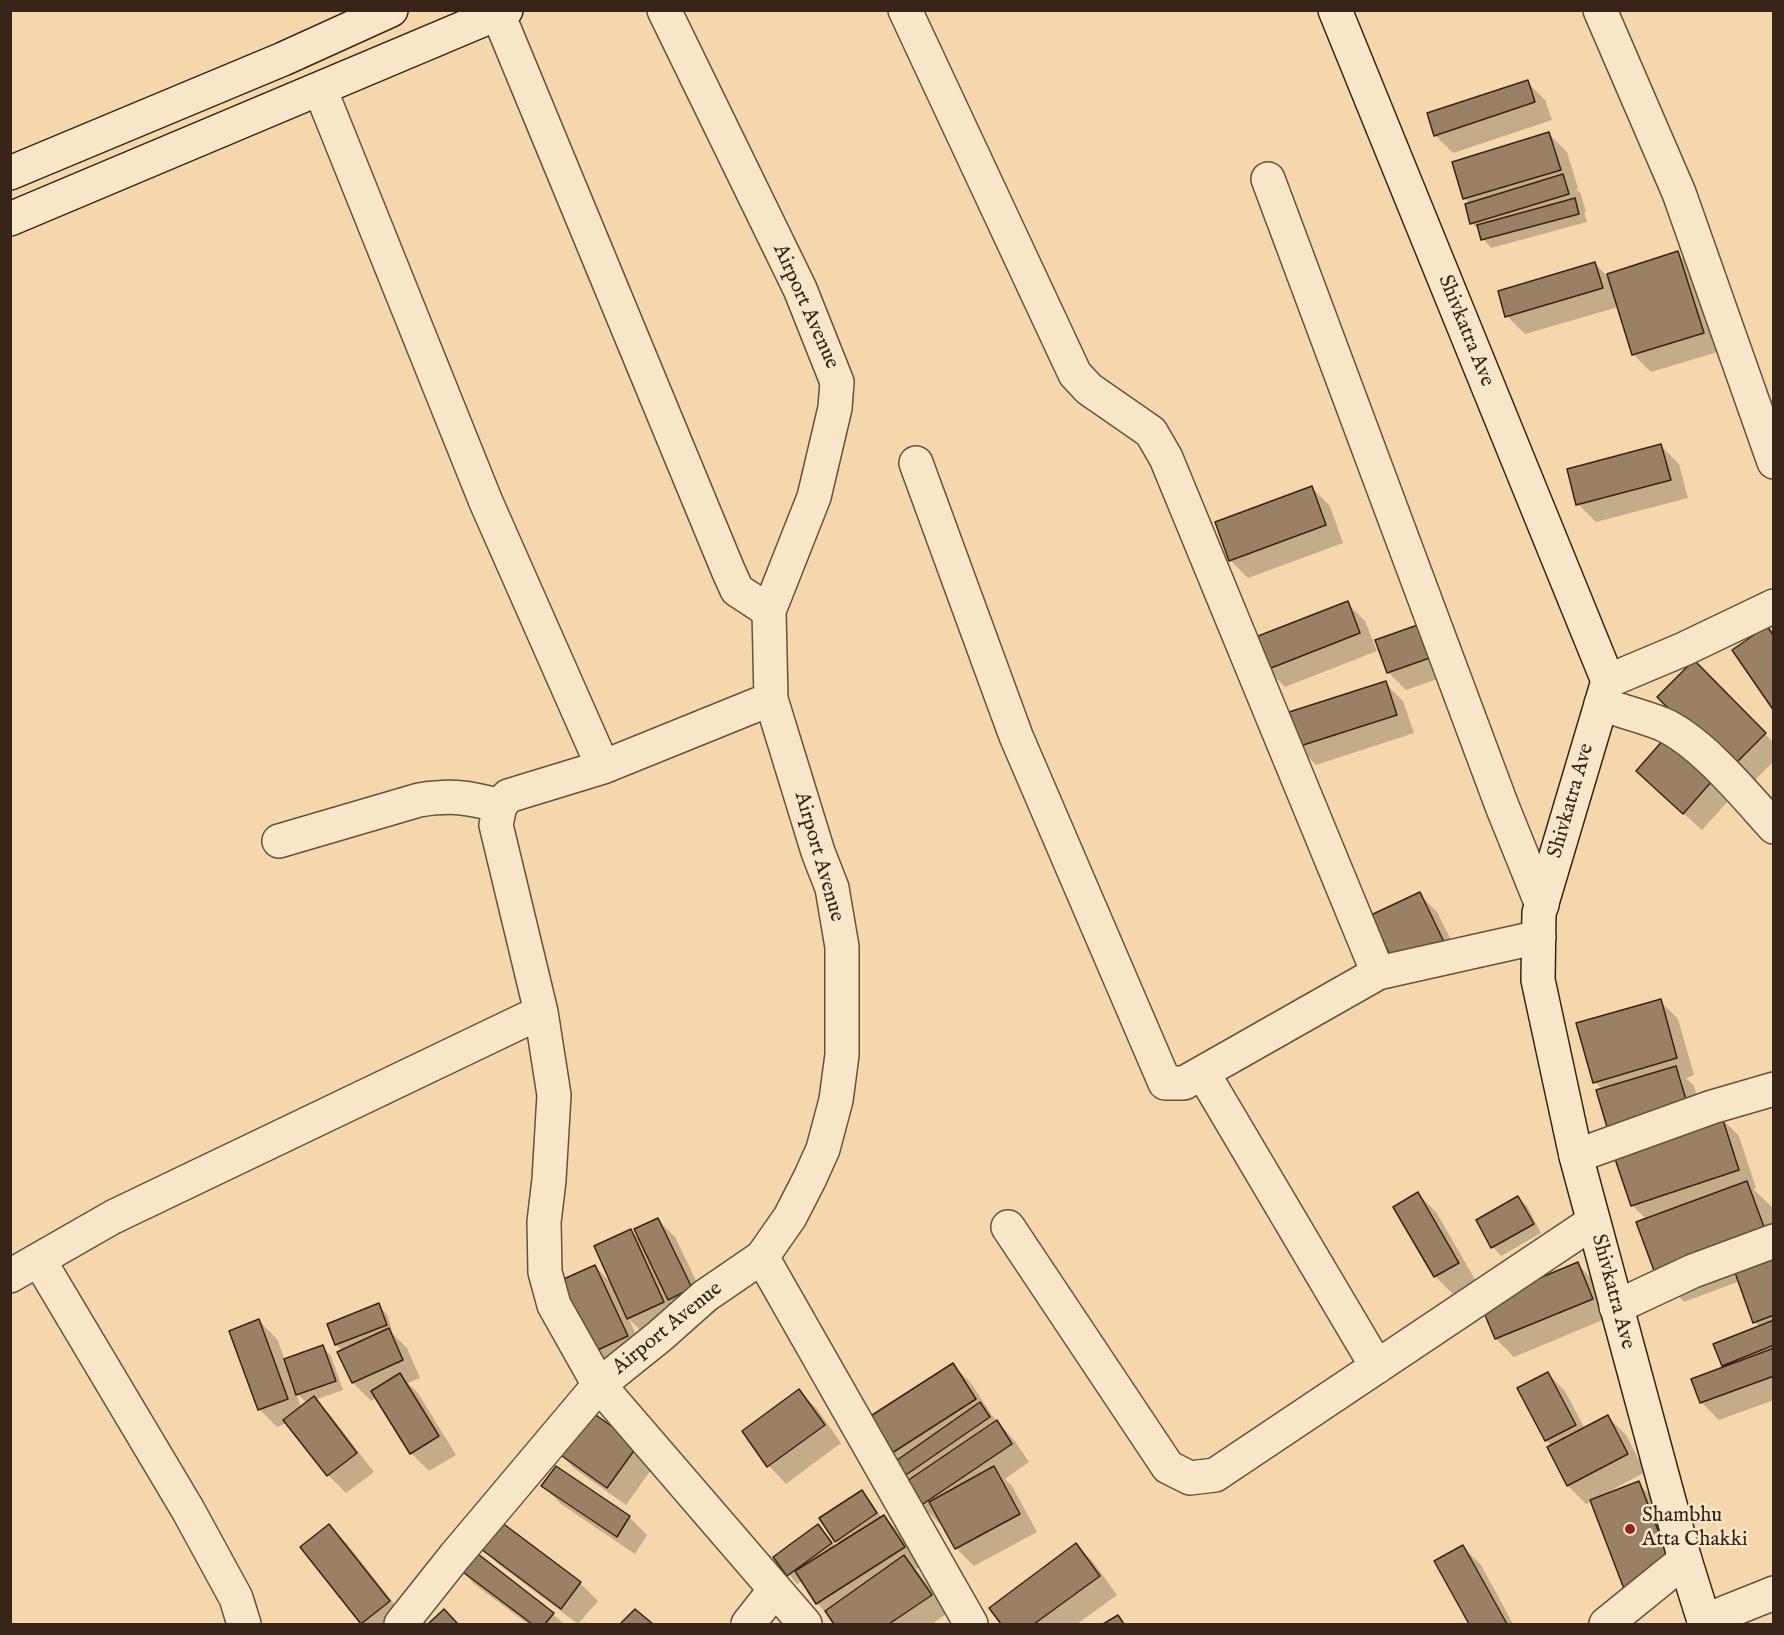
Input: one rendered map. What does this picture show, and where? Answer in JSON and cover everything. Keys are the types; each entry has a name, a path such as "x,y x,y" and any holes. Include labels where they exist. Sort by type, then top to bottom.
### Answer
{"street":[{"path":"10,173 283,59 391,10"},
{"name":"Airport Avenue","path":"401,1624 599,1385 705,1296 762,1257 790,1217 823,1149 836,1100 842,1055 842,947 832,888 818,852 771,699 769,611 814,497 835,408 837,382 800,289 664,10"},
{"path":"905,10 1075,374 1089,389 1151,432 1166,458 1378,973"},
{"name":"Shivkatra Ave","path":"1335,10 1604,692 1539,913 1538,980 1575,1156 1685,1560 1705,1623"},
{"path":"1600,10 1679,193 1773,462"},
{"path":"10,219 502,12 728,570 737,590 769,611"},
{"path":"320,89 486,502 603,767"},
{"path":"1268,179 1498,795 1542,905"},
{"path":"916,463 1016,736 1165,1083 1184,1083 1378,973 1539,937"},
{"path":"1604,692 1684,649 1773,606"},
{"path":"1604,692 1688,739 1735,784 1773,827"},
{"path":"771,699 603,767 508,796 500,806 496,825 541,1012 554,1095 544,1222 545,1272 554,1305 599,1385 774,1591 805,1624"},
{"path":"279,841 419,800 443,796 469,797 500,806"},
{"path":"10,1276 113,1217 541,1012"},
{"path":"1203,1073 1377,1367"},
{"path":"1575,1156 1712,1107 1773,1089"},
{"path":"1008,1227 1168,1467 1190,1478 1215,1475 1593,1222"},
{"path":"1616,1307 1694,1270 1773,1240"},
{"path":"762,1257 971,1624"},
{"path":"39,1260 188,1510 236,1598 244,1624"},
{"path":"1606,1624 1685,1560"},
{"path":"748,1624 774,1591"},
{"path":"1705,1623 1773,1593"}],"building":[{"path":"1528,80 1535,102 1434,136 1427,113"},
{"path":"1549,132 1561,170 1463,199 1452,162"},
{"path":"1563,174 1569,194 1470,224 1465,204"},
{"path":"1575,198 1579,214 1481,240 1477,225"},
{"path":"1678,251 1704,333 1632,355 1607,274"},
{"path":"1595,262 1603,288 1505,317 1498,291"},
{"path":"1661,444 1671,480 1576,505 1567,469"},
{"path":"1312,486 1326,525 1229,561 1215,522"},
{"path":"1348,601 1360,633 1266,670 1253,638"},
{"path":"1429,621 1441,654 1387,673 1375,640"},
{"path":"1767,626 1774,636 1774,711 1732,650"},
{"path":"1694,660 1766,733 1729,770 1657,697"},
{"path":"1386,681 1397,715 1297,747 1286,713"},
{"path":"1665,738 1712,781 1683,814 1636,771"},
{"path":"1420,892 1444,942 1395,966 1371,915"},
{"path":"1661,999 1677,1058 1593,1083 1576,1023"},
{"path":"1676,1066 1690,1113 1610,1137 1596,1090"},
{"path":"1722,1117 1739,1170 1631,1206 1613,1153"},
{"path":"1747,1181 1767,1235 1656,1276 1636,1222"},
{"path":"1418,1192 1459,1263 1434,1277 1393,1207"},
{"path":"1518,1196 1534,1224 1491,1248 1476,1220"},
{"path":"658,1218 692,1288 668,1300 634,1229"},
{"path":"631,1229 664,1302 627,1319 594,1246"},
{"path":"1774,1254 1774,1315 1753,1323 1733,1267"},
{"path":"1578,1262 1593,1299 1495,1339 1480,1303"},
{"path":"595,1265 628,1336 589,1354 557,1282"},
{"path":"379,1303 387,1325 335,1345 327,1324"},
{"path":"259,1319 288,1399 258,1410 229,1331"},
{"path":"1774,1320 1774,1345 1722,1366 1713,1344"},
{"path":"389,1328 403,1360 352,1383 337,1352"},
{"path":"323,1345 336,1381 296,1395 284,1359"},
{"path":"1774,1348 1774,1376 1700,1403 1691,1379"},
{"path":"953,1363 976,1399 889,1455 866,1419"},
{"path":"1548,1372 1576,1425 1545,1441 1517,1388"},
{"path":"400,1373 439,1436 410,1454 371,1391"},
{"path":"799,1389 825,1425 767,1467 742,1431"},
{"path":"314,1396 357,1453 327,1476 283,1420"},
{"path":"980,1402 990,1417 900,1479 890,1465"},
{"path":"586,1408 638,1445 607,1488 555,1451"},
{"path":"1608,1415 1628,1454 1567,1486 1547,1447"},
{"path":"997,1420 1012,1444 920,1506 904,1483"},
{"path":"556,1466 630,1516 617,1537 541,1486"},
{"path":"994,1466 1020,1514 955,1549 929,1502"},
{"name":"Shambhu Atta Chakki","path":"1639,1481 1669,1559 1626,1594 1590,1500"},
{"path":"862,1490 877,1513 835,1542 819,1518"},
{"path":"884,1515 905,1547 816,1604 795,1571"},
{"path":"497,1519 581,1582 561,1609 477,1546"},
{"path":"329,1524 390,1601 361,1624 300,1547"},
{"path":"818,1524 832,1543 787,1576 773,1557"},
{"path":"1076,1543 1100,1576 1034,1624 1001,1624 989,1608"},
{"path":"1463,1545 1507,1624 1469,1624 1434,1561"},
{"path":"469,1547 554,1613 545,1624 532,1624 455,1566"},
{"path":"904,1555 932,1595 889,1624 834,1624 825,1611"},
{"path":"444,1609 458,1624 428,1624"},
{"path":"635,1609 653,1624 620,1624"},
{"path":"1118,1615 1124,1624 1103,1624"}],"place":[{"name":"Shambhu Atta Chakki","path":"1630,1529"}]}
